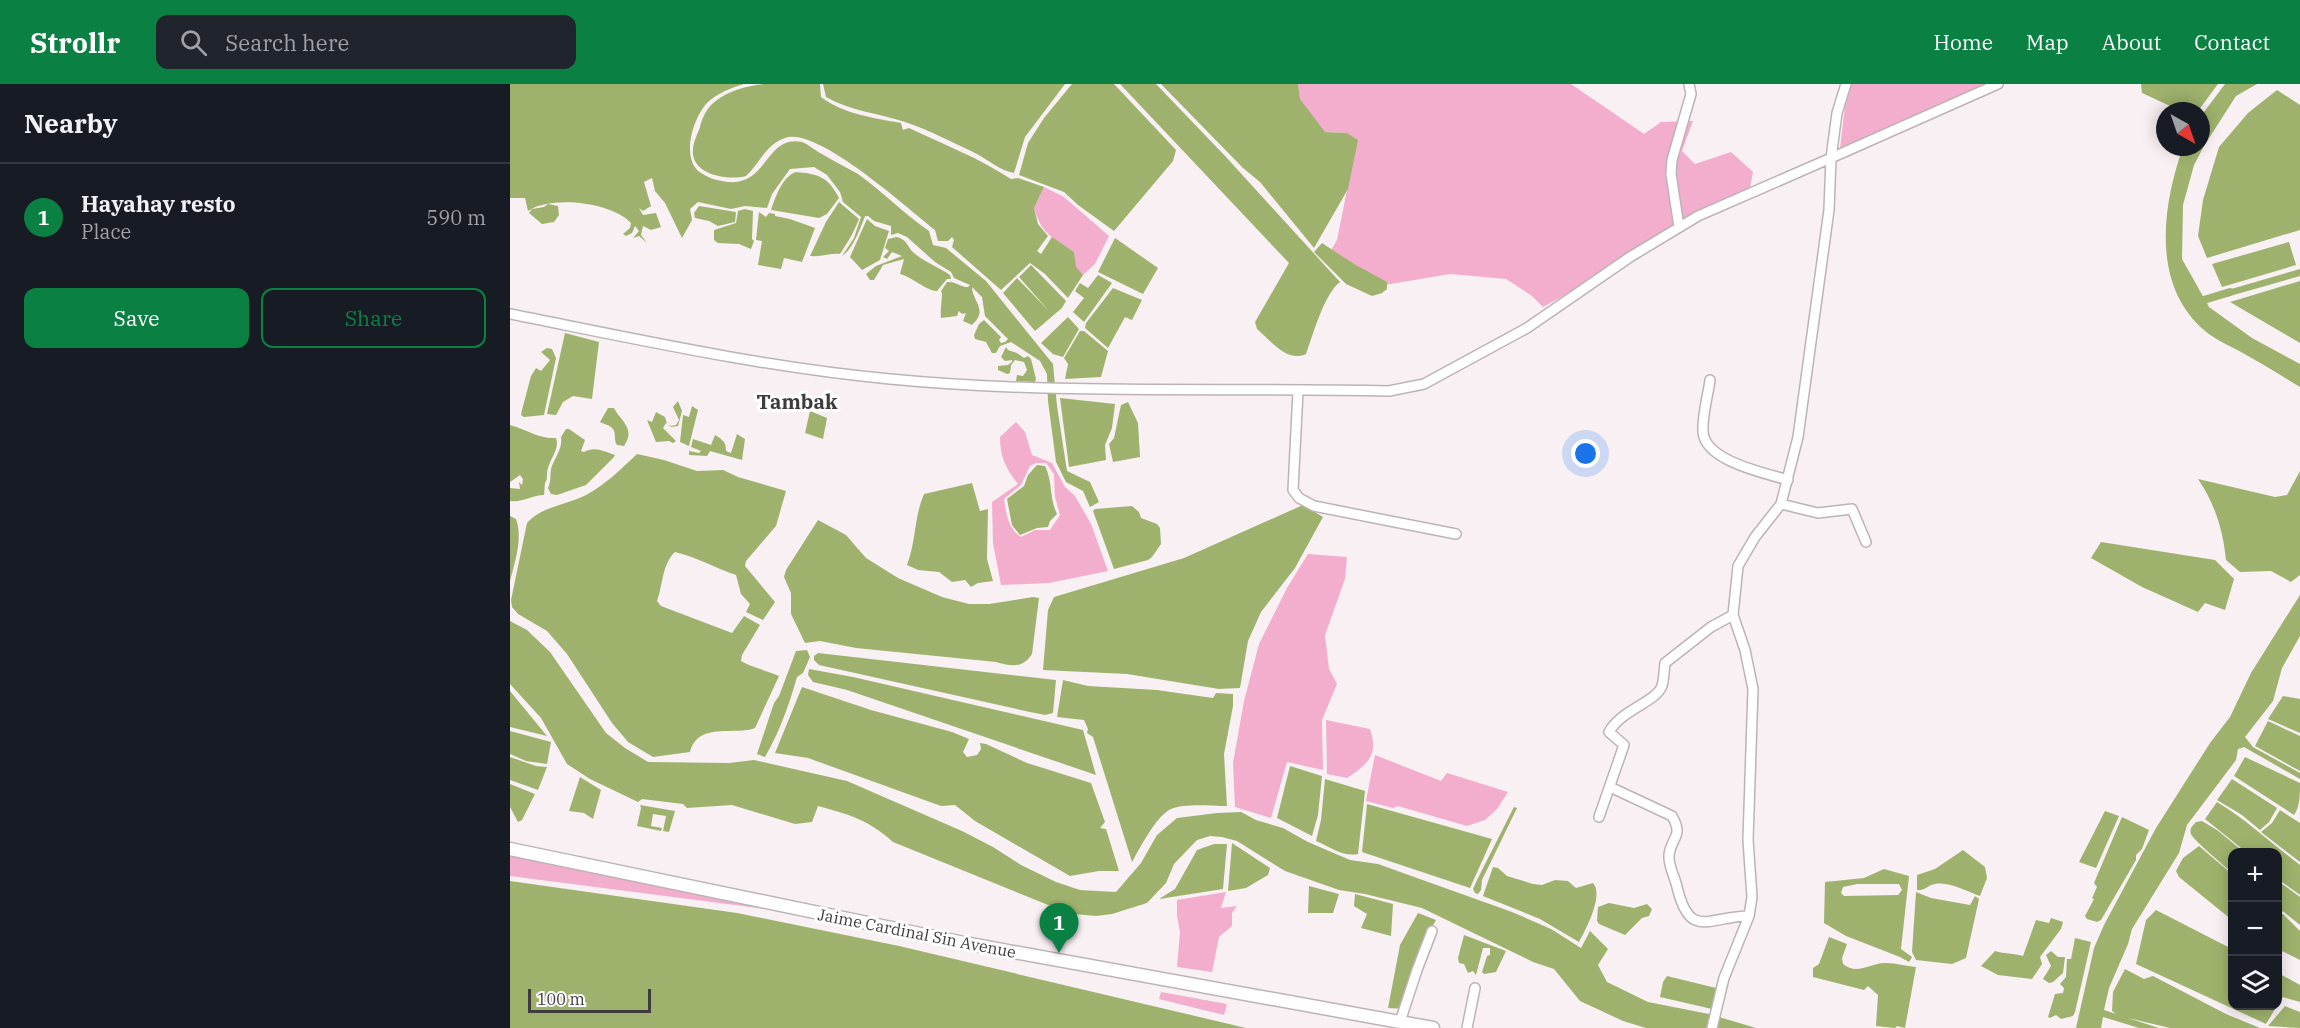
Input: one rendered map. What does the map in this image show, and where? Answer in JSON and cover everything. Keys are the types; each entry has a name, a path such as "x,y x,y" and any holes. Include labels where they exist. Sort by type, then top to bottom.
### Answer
{"main road":[{"name":"Jaime Cardinal Sin Avenue","path":"510,849 964,943 1433,1028"}],"street":[{"path":"1679,227 1671,174 1672,160 1691,94 1689,84"},
{"path":"1712,1028 1724,978 1749,916 1752,897 1748,840 1754,689 1734,615 1738,566 1755,537 1781,504 1798,437 1829,210 1831,158 1837,113 1846,84"},
{"path":"510,314 735,358 890,379 1033,388 1389,391 1424,384 1527,328 1630,257 1698,216 1998,84"},
{"path":"1710,380 1703,432 1706,444 1715,453 1749,468 1788,480"},
{"path":"1299,391 1293,490 1299,498 1314,506 1456,534"},
{"path":"1781,504 1818,513 1852,509 1866,542"},
{"path":"1599,818 1624,745 1609,732 1615,722 1649,700 1661,688 1665,663 1712,627 1734,615"},
{"path":"1610,787 1672,816 1677,826 1678,836 1669,854 1671,866 1680,897 1689,917 1696,921 1707,922 1735,916 1749,916"},
{"path":"1400,1022 1432,930"},
{"path":"1467,1028 1475,988"}],"shaded area":[{"path":"510,84 744,84 715,96 697,118 690,149 695,167 711,178 737,182 749,178 758,171 780,146 790,142 802,142 858,174 929,231 933,245 946,248 986,281 1053,364 1067,471 1090,482 1099,502 1090,507 1083,491 1066,482 1056,462 1047,374 1040,361 1011,342 1000,346 996,353 992,353 986,342 975,339 974,335 979,324 984,320 1001,337 999,340 1001,343 1008,339 985,316 982,297 972,287 979,315 972,325 963,321 966,313 962,314 959,311 957,316 941,318 941,291 947,282 965,287 970,285 954,278 951,272 935,262 907,237 898,233 891,235 891,226 865,216 853,244 842,256 854,238 861,217 843,202 840,192 827,175 814,167 790,169 772,194 767,208 745,206 731,209 698,202 690,209 692,220 682,238 665,203 655,191 652,178 644,182 651,206 643,211 639,208 643,215 656,213 661,227 651,230 643,226 641,235 647,243 639,236 633,238 639,231 635,226 632,233 626,236 623,234 630,228 631,223 622,216 596,206 566,202 551,203 528,211 525,198 510,198"},
{"path":"764,84 820,84 821,97 839,108 859,115 901,123 903,130 909,128 974,158 1011,179 1018,178 1044,187 1034,208 1038,224 1048,236 1037,251 1041,254 1052,237 1074,252 1076,267 1083,275 1068,298 1045,274 1030,263 1001,290 952,247 954,240 952,237 948,241 938,241 935,230 884,188 839,156 818,144 800,138 785,138 778,141 768,149 746,176 721,177 697,165 693,149 702,119 708,109 714,102 728,94 745,87"},
{"path":"823,84 1065,84 1025,137 1014,173 923,129 835,102 826,97"},
{"path":"1072,84 1114,84 1176,150 1173,161 1114,231 1064,192 1019,175 1028,143 1044,118"},
{"path":"1120,84 1156,84 1340,282 1324,305 1306,354 1292,355 1279,349 1257,329 1255,322 1289,263"},
{"path":"1161,84 1298,84 1300,99 1325,132 1347,133 1358,140 1348,189 1314,248 1260,182 1243,168"},
{"path":"1298,84 1571,84 1644,134 1661,122 1693,121 1682,151 1695,164 1731,152 1753,172 1749,193 1543,307 1532,296 1506,279 1450,274 1379,286 1330,252 1337,240 1357,140 1347,133 1325,132 1300,103"},
{"path":"1852,84 1991,84 1840,148 1845,106"},
{"path":"2141,84 2218,84 2205,102 2162,102 2142,93"},
{"path":"2225,84 2257,84 2236,96 2210,137 2210,104"},
{"path":"2277,90 2300,105 2300,230 2207,258 2198,236 2203,200 2219,147 2248,113"},
{"path":"2180,156 2199,156 2183,205 2182,259 2209,307 2252,338 2300,364 2300,387 2205,331 2188,312 2176,291 2169,268 2166,219"},
{"path":"796,172 817,176 831,185 839,198 827,214 819,218 771,210 783,183"},
{"path":"1044,187 1064,197 1109,236 1095,264 1083,275 1075,267 1074,252 1044,230 1037,217 1034,208"},
{"path":"839,202 859,219 851,237 840,254 810,256 826,222"},
{"path":"548,204 558,206 559,215 554,222 542,224 529,213 532,209"},
{"path":"699,206 736,212 735,222 718,226 695,218 694,213"},
{"path":"745,209 753,211 752,239 754,241 751,249 739,244 718,243 714,240 714,230 736,223 738,211"},
{"path":"759,212 766,217 769,213 775,214 775,216 815,228 802,262 784,258 781,269 758,265 762,241 756,240"},
{"path":"867,219 875,226 889,231 880,260 862,270 850,257"},
{"path":"901,238 918,256 950,275 951,279 947,279 937,291 929,289 900,274 904,259 883,265 874,280 870,280 866,274 876,266 902,256 892,252 887,259 883,257 889,251 885,248 888,239"},
{"path":"1115,238 1158,268 1143,294 1098,272"},
{"path":"2289,242 2296,265 2222,287 2212,264"},
{"path":"1322,243 1387,282 1387,289 1372,296 1346,284 1314,252"},
{"path":"1031,265 1066,301 1062,308 1035,331 1003,293 1017,278 1049,311 1019,277"},
{"path":"2300,269 2300,276 2223,298 2221,292"},
{"path":"1098,275 1112,283 1084,322 1073,312 1084,298 1075,291 1080,283 1088,288"},
{"path":"2300,281 2300,343 2230,302"},
{"path":"1113,288 1142,300 1132,320 1125,317 1108,348 1085,328 1086,323"},
{"path":"1068,317 1079,329 1063,357 1053,354 1041,343"},
{"path":"1080,331 1084,331 1108,351 1101,377 1065,379 1068,364 1064,358"},
{"path":"565,333 599,342 592,399 573,396 563,402 556,415 547,414"},
{"path":"1006,347 1024,358 1028,356 1031,359 1035,382 1016,381 1017,375 1023,376 1027,370 1024,362 1015,360 1011,365 1010,373 1007,374 998,370 998,366 1012,362 1012,360 1005,361 1001,357"},
{"path":"547,348 552,349 556,358 544,415 524,417 521,415 531,376 536,368 541,371 550,360 541,352"},
{"path":"1060,398 1115,404 1112,428 1105,445 1106,460 1069,467"},
{"path":"678,401 682,411 678,426 671,427 668,424 676,425 679,420 673,407"},
{"path":"1128,402 1138,423 1140,457 1113,462 1109,444 1114,438 1121,405"},
{"path":"692,406 698,410 689,446 680,442 683,415 689,417"},
{"path":"608,408 614,408 628,430 624,446 617,445 611,427 600,422"},
{"path":"810,411 827,418 823,439 805,433"},
{"path":"656,412 665,417 667,424 663,428 676,441 673,443 656,442 647,420 652,422"},
{"path":"1016,422 1025,432 1032,455 1052,463 1065,487 1075,496 1091,524 1108,571 1049,583 1001,585 993,543 992,502 1018,484 1004,462 1000,437","holes":["1036,463 1046,463 1054,474 1055,497 1060,515 1050,530 1035,530 1021,537 1010,525 1004,499 1021,485 1030,466"]},
{"path":"510,425 538,435 556,438 556,448 548,467 544,495 510,501 510,488 520,489 519,482 522,485 523,479 520,475 510,482"},
{"path":"566,429 585,440 581,451 595,449 615,455 586,485 557,495 551,494 548,488 551,469 560,449 561,437"},
{"path":"737,434 745,439 742,460 710,451 707,456 689,455 689,451 699,453 701,451 691,447 693,439 711,445 715,435 723,442 726,451 731,453"},
{"path":"637,454 697,471 723,470 738,477 786,491 776,526 746,561 745,566 775,602 763,620 746,612 750,604 741,594 736,575 675,552 665,569 657,601 661,606 732,633 744,616 760,625 742,655 741,661 779,676 755,728 709,733 694,742 690,752 653,757 628,742 612,723 567,654 547,631 518,614 512,607 511,600 527,523 540,513 593,491"},
{"path":"1037,465 1045,466 1057,514 1048,527 1037,528 1020,535 1012,525 1007,499 1024,486 1028,475"},
{"path":"2300,471 2300,575 2291,582 2271,571 2240,572 2226,560 2217,518 2198,479 2275,497 2287,495"},
{"path":"972,483 980,511 988,509 987,559 993,581 978,583 971,587 965,580 952,582 939,572 918,570 907,565 924,494"},
{"path":"1303,505 1323,517 1295,568 1261,612 1248,641 1240,688 1219,689 1127,674 1043,670 1048,610 1054,597 1184,558"},
{"path":"1132,506 1139,512 1141,518 1157,524 1160,528 1161,544 1148,560 1114,569 1093,511"},
{"path":"510,516 516,519 519,534 518,550 510,581"},
{"path":"818,520 846,535 866,558 898,578 942,597 969,604 1039,598 1032,654 1025,662 1011,665 856,648 820,641 805,643 791,614 791,593 784,577 786,570"},
{"path":"2101,542 2215,560 2234,579 2225,610 2205,603 2198,612 2142,587 2091,558"},
{"path":"1308,554 1347,557 1345,579 1325,635 1329,669 1337,684 1322,720 1323,770 1287,762 1271,818 1235,807 1233,763 1244,701 1259,644 1287,588"},
{"path":"2300,595 2300,636 2282,668 2273,701 2245,737 2253,747 2300,773 2300,779 2244,747 2238,749 2236,760 2187,825 2179,853 2132,929 2109,988 2104,1010 2116,1014 2112,1011 2113,992 2125,969 2144,979 2153,976 2226,1014 2260,1028 2170,1028 2128,1018 2159,1028 2139,1028 2103,1017 2101,1028 2076,1028 2094,948 2104,925 2156,828 2210,743 2230,717 2251,673"},
{"path":"510,621 527,630 550,652 606,733 648,762 729,763 754,760 847,781 962,831 1021,865 1056,882 1080,890 1116,892 1141,863 1157,835 1177,818 1241,812 1256,820 1283,828 1308,842 1350,860 1378,864 1512,912 1551,929 1581,948 1590,931 1608,949 1598,965 1607,982 1648,1002 1709,1014 1756,1028 1646,1028 1623,1021 1580,1001 1554,969 1533,962 1422,908 1339,890 1285,871 1237,841 1222,837 1210,836 1197,840 1174,864 1166,883 1147,903 1112,914 1096,916 1074,914 1048,905 893,842 875,828 858,819 818,806 812,822 795,824 732,805 687,808 683,804 642,799 638,802 590,779 567,764 541,718 510,684"},
{"path":"807,650 810,657 803,673 797,677 775,737 765,757 757,754 774,703 779,696 796,651"},
{"path":"818,653 1056,680 1053,713 1045,715 1030,712 819,665 814,660 814,656"},
{"path":"809,669 1083,730 1096,775 847,690 813,682 808,675"},
{"path":"1063,680 1088,686 1157,690 1213,698 1216,693 1233,694 1224,754 1227,806 1190,805 1171,809 1154,825 1132,862 1093,737 1087,733 1088,729 1084,720 1057,717"},
{"path":"802,687 969,739 963,752 967,757 977,755 981,749 980,743 986,744 1027,763 1091,783 1105,822 1100,828 1106,829 1119,871 1099,871 1070,876 975,821 955,805 941,806 808,758 775,753"},
{"path":"510,691 547,736 510,727"},
{"path":"2283,696 2300,699 2300,733 2268,719"},
{"path":"1326,720 1370,729 1373,746 1370,758 1347,778 1327,774"},
{"path":"2268,721 2300,736 2300,771 2255,746"},
{"path":"510,731 551,742 547,764 526,761 510,754"},
{"path":"1375,755 1441,781 1447,773 1508,792 1497,809 1485,820 1467,826 1398,806 1393,808 1366,801"},
{"path":"510,757 536,766 547,767 538,790 510,780"},
{"path":"2245,757 2300,783 2299,804 2294,815 2234,776"},
{"path":"1290,766 1322,776 1318,815 1312,836 1277,818"},
{"path":"580,777 601,790 593,819 584,813 569,811"},
{"path":"1325,779 1365,791 1358,854 1342,853 1316,841 1321,820"},
{"path":"2232,779 2277,808 2269,822 2260,830 2242,815 2217,800"},
{"path":"510,784 535,794 522,820 518,822 510,807"},
{"path":"2217,802 2279,848 2241,848 2205,819"},
{"path":"1367,804 1492,839 1470,888 1362,852"},
{"path":"640,805 675,811 669,832 663,831 666,816 653,814 651,826 662,828 661,831 637,826"},
{"path":"1514,807 1517,808 1482,880 1481,890 1478,894 1475,893 1473,889 1477,880"},
{"path":"2280,810 2300,823 2300,862 2261,832 2272,823"},
{"path":"2105,811 2119,816 2096,868 2079,862"},
{"path":"2122,817 2149,830 2142,849 2136,855 2136,860 2101,920 2097,922 2085,916 2094,899 2092,898 2097,887 2094,883"},
{"path":"2202,821 2217,830 2239,848 2228,848 2228,869 2193,837 2191,829 2196,822"},
{"path":"1232,843 1270,868 1268,875 1246,888 1228,891"},
{"path":"1214,844 1227,844 1223,889 1159,899 1175,889 1197,850"},
{"path":"2199,846 2228,871 2228,917 2179,877 2176,871 2183,858"},
{"path":"1963,850 1985,867 1987,878 1980,896 1952,885 1940,883 1917,890 1917,875 1935,869"},
{"path":"2282,851 2300,865 2300,895 2282,882"},
{"path":"510,853 782,911 510,876"},
{"path":"1493,867 1498,868 1507,876 1533,884 1542,885 1555,880 1568,881 1576,888 1593,883 1596,888 1595,904 1579,942 1540,919 1483,896"},
{"path":"1884,869 1909,876 1901,949 1912,957 1909,962 1846,936 1824,923 1825,882 1864,878","holes":["1857,884 1899,884 1902,890 1898,895 1844,896 1841,893 1843,887"]},
{"path":"510,881 737,913 899,946 1246,1028 510,1028"},
{"path":"2282,884 2300,897 2300,925 2282,911"},
{"path":"1309,886 1339,894 1333,913 1308,913"},
{"path":"1226,892 1221,908 1237,906 1232,913 1232,926 1219,937 1212,972 1177,967 1180,932 1177,900"},
{"path":"1916,892 1931,898 1970,905 1975,896 1979,899 1966,958 1952,964 1916,960 1912,952"},
{"path":"1355,894 1393,904 1391,936 1361,928 1367,914 1354,906"},
{"path":"1609,903 1634,908 1647,904 1652,909 1649,916 1642,918 1625,935 1597,921 1598,907"},
{"path":"2156,910 2228,947 2228,1006 2136,964 2146,920"},
{"path":"1418,913 1436,920 1416,963 1405,1009 1388,1008 1400,945"},
{"path":"2282,914 2300,931 2300,960 2282,951"},
{"path":"2051,918 2063,922 2061,929 2040,957 2042,964 2032,979 1998,975 1981,966 1995,951 2023,956 2036,920 2049,923"},
{"path":"1464,935 1506,951 1496,972 1484,974 1482,972 1487,956 1490,955 1490,948 1483,948 1476,975 1473,971 1468,973 1464,964 1459,963 1458,958"},
{"path":"1829,937 1847,944 1842,958 1843,964 1848,967 1859,969 1881,963 1894,963 1916,967 1905,1028 1876,1026 1878,995 1868,986 1864,990 1813,977 1813,968 1819,964"},
{"path":"2075,938 2091,942 2075,1012 2073,1016 2061,1019 2056,1015 2050,1018 2048,1017 2055,994 2063,993 2064,988 2060,984 2066,977 2067,959 2071,959"},
{"path":"2051,951 2058,957 2065,957 2063,973 2049,983 2043,979 2051,966 2046,955"},
{"path":"2282,975 2300,985 2300,1002 2283,997"},
{"path":"1667,976 1716,988 1712,1009 1660,997 1663,982"},
{"path":"1161,992 1227,1004 1224,1015 1159,999"},
{"path":"2285,1006 2300,1012 2300,1028 2268,1026"},
{"path":"2236,1010 2275,1010 2266,1024"}],"waterway":[{"path":"2194,303 2230,292"}],"place":[{"name":"Hayahay resto","path":"1059,953"}],"district":[{"name":"Tambak","path":"797,401"}]}
